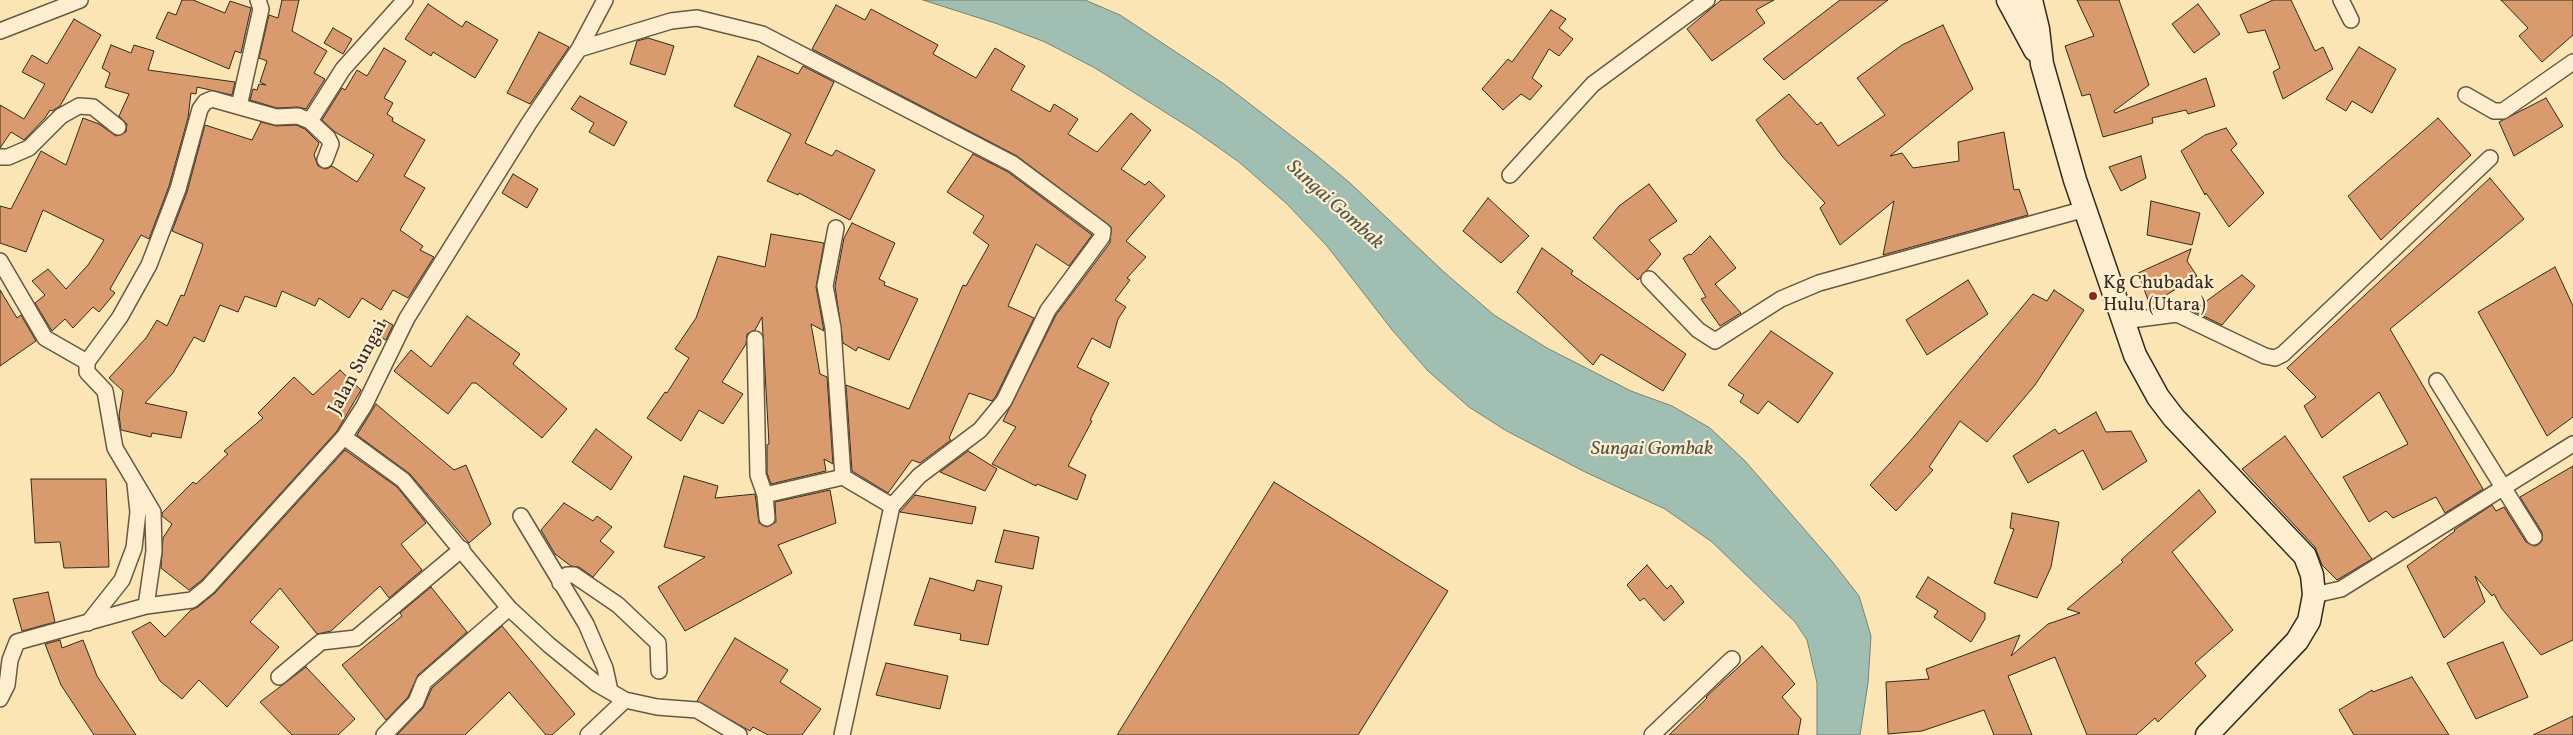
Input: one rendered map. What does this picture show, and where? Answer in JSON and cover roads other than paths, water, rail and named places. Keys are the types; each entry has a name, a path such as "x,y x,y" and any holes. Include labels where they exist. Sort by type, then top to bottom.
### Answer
{"street":[{"path":"0,31 80,0"},
{"path":"239,106 261,9 258,0"},
{"path":"310,121 343,69 405,0"},
{"name":"Jalan Sungai","path":"0,699 7,685 10,660 17,642 146,606 192,600 208,587 344,437 364,406 407,318 529,123 579,49 605,0"},
{"path":"1510,175 1593,84 1707,0"},
{"path":"2008,0 2042,64"},
{"path":"2031,0 2038,29 2042,64 2091,232 2136,355 2158,397 2174,418 2305,556 2312,575 2314,595 2309,621 2297,641 2207,735"},
{"path":"2341,0 2350,20"},
{"path":"579,49 670,21 697,18 762,34 1013,164 1103,231 1102,237 1048,310 1004,401 980,430 919,476 892,506 842,735"},
{"path":"2466,95 2494,111 2503,111 2573,62"},
{"path":"146,606 154,551 153,512 134,477 115,448 105,391 87,372 87,362 120,316 148,265 178,189 200,109 205,102 212,99 276,117 298,116 310,121 328,138 331,144 325,160"},
{"path":"0,157 8,157 28,148 61,116 79,106 93,107 118,127"},
{"path":"2123,321 2177,314 2265,356 2275,358 2283,354 2490,158"},
{"path":"1649,279 1698,330 1714,341 1781,299 1819,283 2085,209"},
{"path":"836,228 825,286 833,328 843,477"},
{"path":"0,261 45,338 87,362"},
{"path":"755,339 758,475 765,495 767,518"},
{"path":"2437,381 2534,537"},
{"path":"344,437 403,480 509,608 549,645 597,684 626,700 657,707 697,710 739,735"},
{"path":"2314,595 2341,589 2573,444"},
{"path":"88,623 122,580 134,548 138,512 134,477"},
{"path":"765,495 843,477 892,506"},
{"path":"521,516 586,624 606,668 610,692"},
{"path":"279,677 321,642 356,638 462,549"},
{"path":"560,583 567,575 574,575 618,605 658,643 659,671"},
{"path":"384,735 416,702 424,682 509,608"},
{"path":"1652,735 1732,659"},
{"path":"588,735 626,700"}],"water":[{"name":"Sungai Gombak","path":"923,0 1085,0 1120,15 1224,84 1315,154 1350,183 1444,272 1494,315 1547,348 1631,391 1672,406 1710,428 1745,461 1831,560 1859,596 1871,636 1868,683 1860,735 1817,735 1817,683 1807,640 1795,622 1712,542 1665,509 1583,471 1505,430 1469,407 1428,371 1393,331 1327,246 1287,204 1239,162 1195,131 1095,68 1045,42 998,24"}],"place":[{"name":"Kg Chubadak Hulu (Utara)","path":"2093,296"}]}
